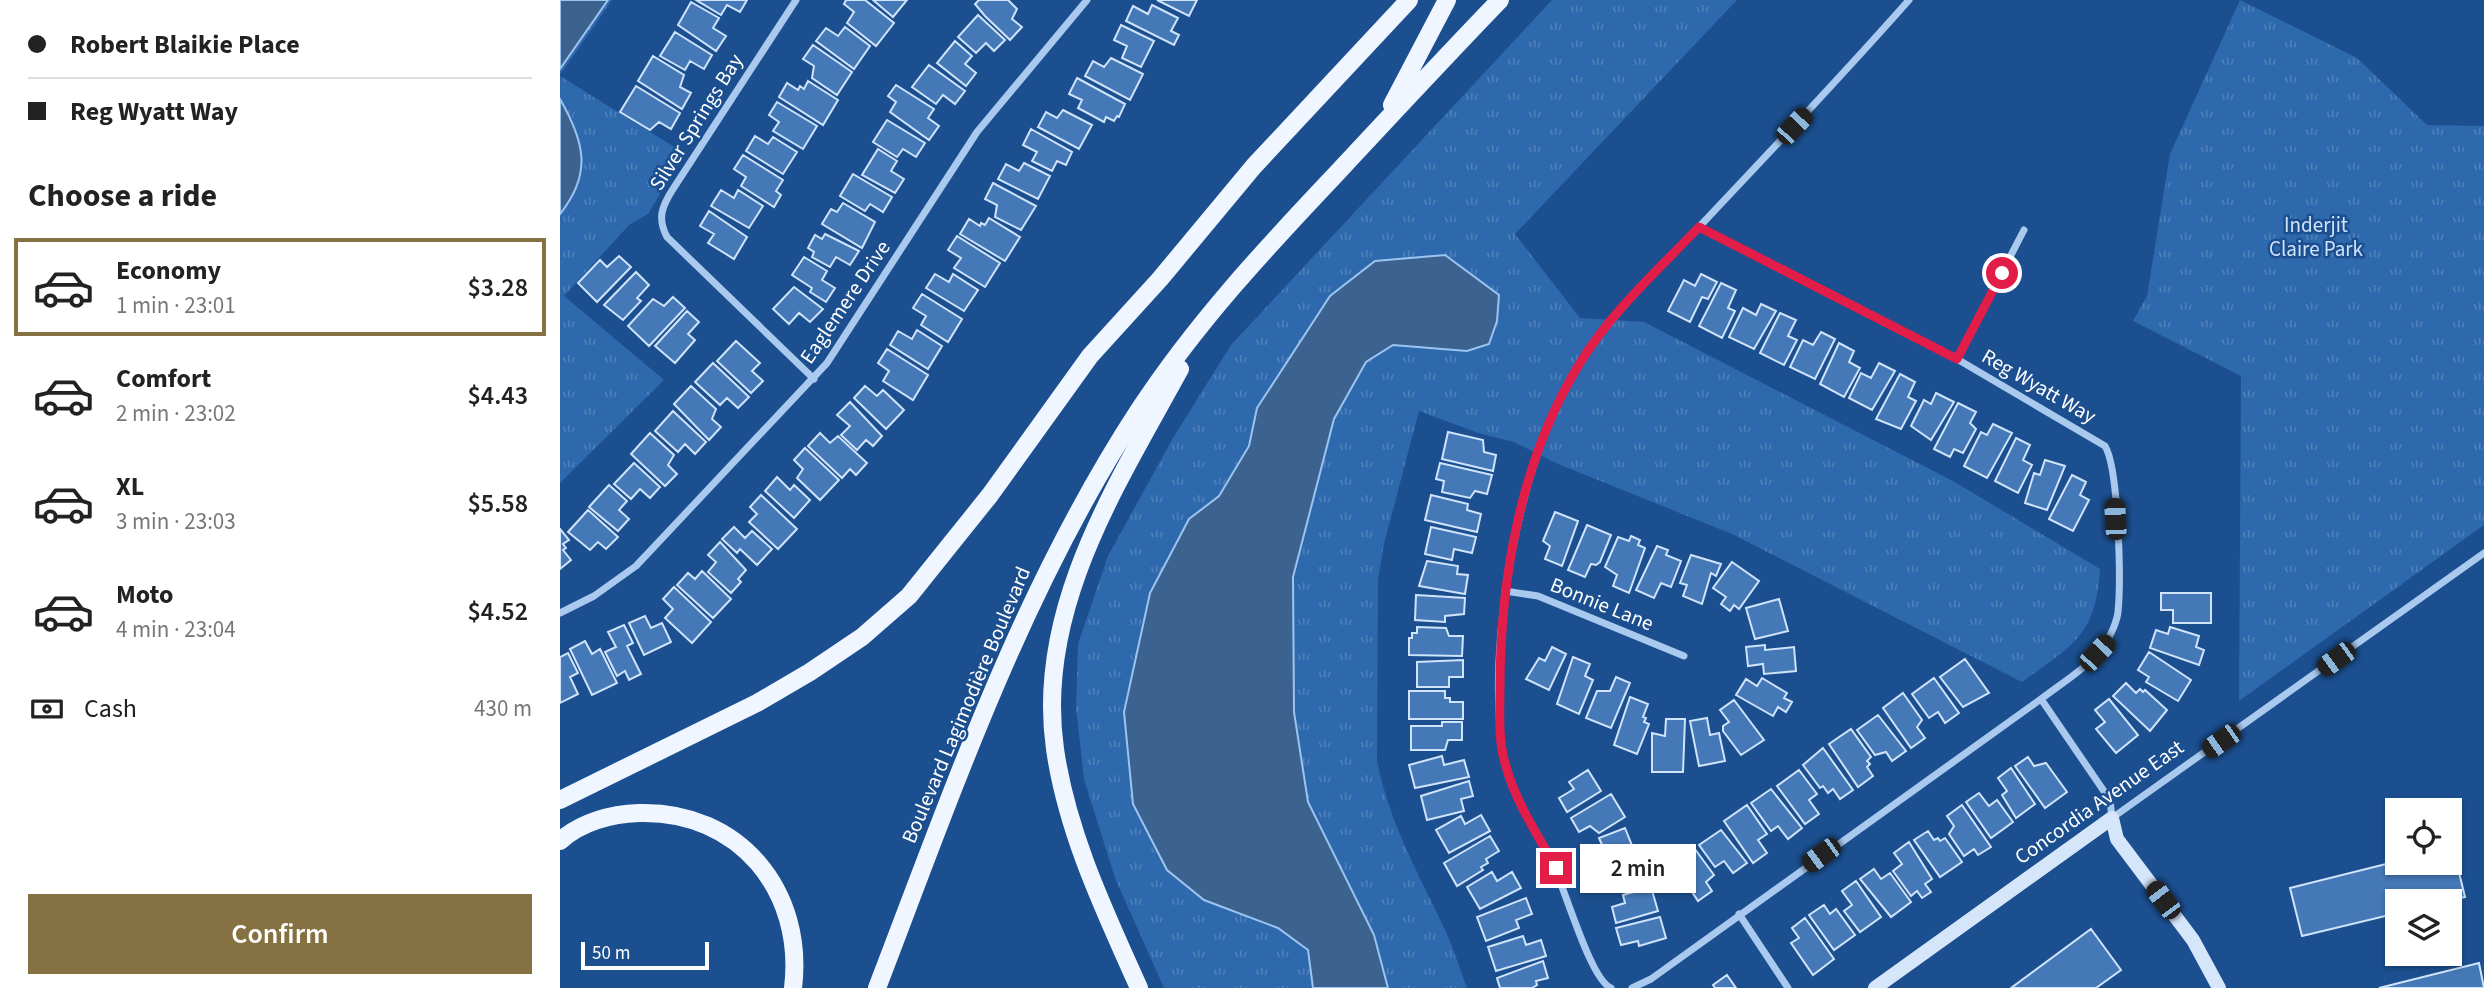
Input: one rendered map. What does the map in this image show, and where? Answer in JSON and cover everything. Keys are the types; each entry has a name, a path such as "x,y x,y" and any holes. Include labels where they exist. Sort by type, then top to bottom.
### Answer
{"main road":[{"path":"560,800 799,678 862,636 909,596 990,495 1090,356 1160,279 1254,166 1409,0"},
{"name":"Boulevard Lagimodière Boulevard","path":"1382,125 1447,0"},
{"name":"Boulevard Lagimodière Boulevard","path":"877,988 1020,626 1090,488 1141,408 1212,309 1258,256 1500,0"},
{"path":"1139,988 1088,867 1063,789 1052,718 1058,644 1079,568 1105,506 1212,309"},
{"path":"560,841 593,821 622,813 682,815 713,826 736,841 759,863 776,888 795,945 793,988"}],"street":[{"name":"Silver Springs Bay","path":"796,0 673,189 661,211 660,220 667,237 814,379"},
{"name":"Eaglemere Drive","path":"560,613 594,596 636,566 814,379 846,337 977,132 1087,0"},
{"path":"1611,988 1596,975 1556,868 1515,794 1504,760 1500,664 1505,591 1537,454 1555,410 1581,361 1625,304 1909,0"},
{"name":"Reg Wyatt Way","path":"1632,988 1651,978 2041,699 2086,664 2107,641 2118,615 2119,574 2111,455 2098,440 1957,359 1699,227"},
{"path":"1957,359 2024,230"},
{"name":"Concordia Avenue East","path":"1875,988 2484,553"},
{"name":"Bonnie Lane","path":"1505,591 1538,596 1684,656"},
{"path":"2041,699 2110,800 2117,839 2193,940 2219,988"},
{"path":"1739,914 1788,988"}],"green space":[{"path":"560,0 612,0 560,75"},
{"path":"1552,0 1737,0 1515,234 1580,318 1644,322 1953,481 2100,569 2093,610 2079,637 2022,682 1732,534 1558,464 1514,442 1478,433 1419,411 1384,544 1378,580 1377,760 1397,827 1446,932 1467,988 1164,988 1115,878 1084,779 1076,708 1078,644 1108,556 1173,438 1231,345"},
{"name":"Inderjit Claire Park","path":"2240,0 2357,58 2427,125 2484,126 2484,525 2239,701 2241,376 2133,321 2147,296 2170,154"},
{"path":"560,76 684,153 648,214 629,225 564,296 664,380 560,483"}],"shaded area":[{"path":"560,0 608,0 560,69"},
{"path":"560,99 575,129 581,171 577,185 560,214"},
{"path":"1445,255 1499,295 1497,321 1489,344 1467,351 1393,345 1366,362 1334,419 1293,577 1294,712 1308,802 1374,935 1388,988 1313,988 1308,950 1278,928 1204,900 1167,870 1133,804 1124,712 1150,593 1189,519 1219,496 1249,446 1257,408 1330,296 1375,261"}],"building":[{"path":"696,0 747,0 740,12 727,5 721,15"},
{"path":"846,0 865,0 894,23 876,46 847,23 854,12 844,4"},
{"path":"873,0 907,0 893,17"},
{"path":"979,0 1008,0 1017,9 1012,19 1022,27 1010,40 975,4"},
{"path":"1157,0 1197,0 1189,16"},
{"path":"691,2 719,18 713,28 726,36 716,51 678,25"},
{"path":"1152,5 1178,18 1171,31 1179,35 1174,45 1126,21 1133,6 1148,14"},
{"path":"978,15 1005,40 994,51 986,43 976,53 958,37"},
{"path":"1121,25 1154,41 1141,67 1122,58 1127,46 1114,40"},
{"path":"845,27 870,46 854,69 816,41 826,28 838,36"},
{"path":"675,32 712,55 704,69 690,61 685,70 660,56"},
{"path":"955,41 972,56 965,64 976,73 966,86 937,63"},
{"path":"813,45 852,72 837,95 812,78 814,66 803,59"},
{"path":"653,56 684,75 680,87 691,93 682,109 638,81"},
{"path":"1111,58 1143,74 1130,100 1085,76 1093,61 1104,67"},
{"path":"929,65 965,91 955,104 943,95 936,104 912,87"},
{"path":"1077,78 1125,104 1119,117 1114,121 1106,117 1104,122 1078,108 1082,100 1069,94"},
{"path":"808,81 838,100 823,125 779,97 787,83 798,90 800,86 804,89"},
{"path":"896,85 934,109 928,118 939,126 929,140 890,112 896,102 888,96"},
{"path":"636,86 680,113 671,129 659,122 650,130 620,112"},
{"path":"777,102 817,126 803,149 773,131 779,122 769,115"},
{"path":"1063,110 1092,125 1079,149 1038,127 1046,112 1057,118"},
{"path":"887,120 925,143 916,157 903,149 897,157 873,142"},
{"path":"1031,129 1072,152 1066,165 1057,161 1052,171 1032,161 1037,152 1023,145"},
{"path":"755,136 768,144 773,137 797,152 783,174 746,151"},
{"path":"878,149 897,161 891,171 904,179 895,193 862,175"},
{"path":"743,155 783,180 776,191 781,195 774,207 741,186 746,177 734,169"},
{"path":"1024,163 1050,176 1038,199 998,179 1006,164 1019,171"},
{"path":"853,174 892,197 883,212 870,204 865,211 840,196"},
{"path":"993,183 1036,206 1021,230 995,217 997,205 985,199"},
{"path":"721,190 734,198 738,190 763,206 749,228 711,206"},
{"path":"843,203 875,222 862,248 822,224 831,209 837,212"},
{"path":"709,211 747,237 734,259 708,243 714,234 700,226"},
{"path":"989,218 1020,237 1005,261 960,234 969,219 980,226 981,223 985,225"},
{"path":"825,234 859,251 850,265 836,257 830,267 812,257 814,252 808,248 815,235 822,239"},
{"path":"957,236 1000,263 985,287 954,268 961,258 948,250"},
{"path":"619,256 631,267 597,302 578,283 600,260 607,267"},
{"path":"804,257 827,271 822,280 835,288 826,302 810,292 812,288 792,275"},
{"path":"636,272 649,285 637,298 641,301 623,320 604,305"},
{"path":"935,274 949,282 953,274 978,290 964,311 926,288"},
{"path":"1701,274 1717,282 1708,299 1702,297 1690,322 1668,311 1684,280 1695,286"},
{"path":"1721,283 1736,290 1728,308 1735,311 1722,338 1699,326"},
{"path":"794,287 823,309 810,322 799,313 789,324 773,309"},
{"path":"922,294 962,319 948,342 921,325 926,316 913,308"},
{"path":"673,297 685,308 649,346 628,326 653,299 664,306"},
{"path":"1761,304 1776,311 1754,349 1729,337 1743,308 1756,315"},
{"path":"687,311 699,322 688,334 695,340 675,363 655,346"},
{"path":"1780,313 1796,320 1788,336 1797,340 1784,365 1760,353"},
{"path":"917,330 942,346 928,369 890,345 898,331 912,339"},
{"path":"1821,332 1835,339 1815,379 1790,367 1803,340 1813,345"},
{"path":"736,341 760,363 752,371 763,381 751,393 717,361"},
{"path":"1839,343 1854,351 1849,362 1860,368 1844,397 1820,384"},
{"path":"887,349 928,375 913,400 883,381 889,371 878,363"},
{"path":"713,363 749,397 738,408 727,398 720,405 695,382"},
{"path":"1879,363 1895,371 1872,410 1849,398 1861,373 1871,378"},
{"path":"1900,374 1915,382 1908,397 1916,401 1901,429 1876,419"},
{"path":"691,386 716,409 712,419 721,427 709,440 674,404"},
{"path":"865,386 877,396 883,390 904,410 886,429 854,398"},
{"path":"1936,393 1954,402 1931,440 1911,426 1924,400 1931,404"},
{"path":"850,402 882,436 873,446 866,440 857,450 841,435 850,426 837,415"},
{"path":"1958,403 1976,412 1970,423 1976,429 1963,453 1954,449 1950,457 1934,449"},
{"path":"673,411 706,442 695,454 685,444 678,452 655,431"},
{"path":"1993,424 2012,433 1987,478 1964,466 1981,432 1987,435"},
{"path":"1448,432 1483,440 1484,452 1496,455 1493,471 1442,459"},
{"path":"650,433 674,455 668,465 677,474 665,486 631,454"},
{"path":"820,433 830,443 838,436 867,463 856,475 850,469 842,478 808,446"},
{"path":"2016,438 2030,445 2023,460 2032,465 2018,493 1995,481"},
{"path":"805,448 839,480 820,500 797,478 803,469 794,460"},
{"path":"2045,460 2065,466 2047,510 2025,503 2034,473 2040,475"},
{"path":"634,463 660,487 650,498 640,489 631,499 614,484"},
{"path":"1440,463 1492,475 1487,494 1475,491 1470,498 1442,492 1444,481 1436,479"},
{"path":"2072,475 2086,482 2080,495 2089,500 2073,531 2049,519"},
{"path":"777,477 790,490 794,485 810,500 794,518 765,491"},
{"path":"609,485 627,501 619,510 629,519 618,531 589,507"},
{"path":"761,495 797,529 778,549 749,522 757,514 750,507"},
{"path":"1431,495 1468,504 1467,510 1481,514 1477,532 1425,520"},
{"path":"588,510 618,537 606,549 598,542 590,550 568,532"},
{"path":"1555,512 1578,521 1562,566 1545,559 1550,546 1543,541"},
{"path":"1587,525 1611,535 1600,562 1591,564 1585,577 1568,570"},
{"path":"734,527 745,538 752,531 772,549 757,565 740,549 737,553 722,539"},
{"path":"1431,527 1476,537 1472,553 1454,549 1452,560 1425,554"},
{"path":"560,529 569,540 563,544 566,548 563,550 571,560 560,569"},
{"path":"1631,536 1640,540 1638,545 1645,548 1629,593 1613,586 1617,575 1605,567 1618,537 1629,541"},
{"path":"720,542 746,570 738,579 741,582 731,593 708,572 716,562 708,555"},
{"path":"1657,546 1668,550 1666,555 1681,561 1671,587 1661,583 1654,598 1636,590"},
{"path":"1691,555 1721,564 1716,576 1711,573 1702,604 1683,596 1687,585 1680,583"},
{"path":"1427,561 1458,566 1457,574 1468,575 1465,594 1419,586"},
{"path":"1732,562 1759,581 1739,609 1734,605 1730,611 1721,604 1726,597 1713,588"},
{"path":"702,571 731,599 713,618 677,585 688,573 695,579"},
{"path":"674,587 711,622 692,643 665,618 673,609 663,599"},
{"path":"2161,593 2211,593 2211,623 2173,623 2173,610 2161,610"},
{"path":"1416,595 1465,598 1464,614 1445,616 1445,622 1415,620"},
{"path":"1779,599 1788,631 1755,639 1746,608"},
{"path":"645,616 651,628 662,623 671,642 644,655 629,623"},
{"path":"624,625 633,643 627,646 641,674 629,680 625,671 617,676 605,652 616,647 608,632"},
{"path":"1417,627 1446,628 1449,636 1463,636 1462,656 1409,655 1409,638 1412,638 1412,633 1417,633"},
{"path":"2170,627 2199,636 2196,647 2204,650 2199,665 2150,648 2156,630 2168,634"},
{"path":"585,641 592,654 600,649 617,683 592,695 570,649"},
{"path":"1765,645 1765,650 1794,647 1796,671 1764,674 1763,664 1748,666 1746,647"},
{"path":"1552,647 1566,654 1549,690 1526,679 1539,658 1545,661"},
{"path":"2149,652 2191,680 2178,701 2146,682 2149,677 2138,670"},
{"path":"568,653 578,673 570,677 578,694 560,703 560,657"},
{"path":"1573,657 1590,664 1585,676 1593,680 1579,714 1557,704"},
{"path":"1965,659 1989,693 1963,707 1940,677"},
{"path":"1463,660 1463,677 1449,677 1449,687 1417,687 1417,662"},
{"path":"1616,677 1630,683 1611,728 1586,718 1597,691 1610,691"},
{"path":"1762,678 1787,693 1784,698 1792,702 1786,712 1778,707 1773,716 1736,695 1746,679 1757,686"},
{"path":"1934,678 1959,713 1945,723 1938,712 1929,718 1912,694"},
{"path":"2126,683 2136,693 2140,689 2143,692 2145,690 2167,710 2150,731 2113,696"},
{"path":"1409,691 1445,691 1445,698 1450,698 1450,702 1463,702 1463,719 1409,719"},
{"path":"1903,693 1922,720 1917,727 1925,738 1911,748 1883,708"},
{"path":"1630,697 1648,704 1643,717 1646,718 1644,722 1649,724 1637,754 1614,745"},
{"path":"2109,699 2138,735 2116,753 2096,729 2105,722 2095,710"},
{"path":"1734,700 1764,740 1741,755 1723,731 1723,726 1729,722 1720,710"},
{"path":"1878,715 1906,751 1892,761 1886,752 1875,755 1857,730"},
{"path":"1707,718 1710,735 1719,733 1725,761 1699,766 1690,721"},
{"path":"1666,719 1685,719 1683,772 1652,772 1652,733 1665,736"},
{"path":"1442,722 1462,722 1462,740 1448,740 1445,750 1411,750 1411,726 1442,726"},
{"path":"1851,729 1871,757 1867,761 1870,764 1867,767 1873,776 1858,787 1829,744"},
{"path":"1823,748 1853,790 1840,799 1833,789 1828,793 1823,786 1820,788 1803,765"},
{"path":"1442,756 1444,765 1464,760 1469,777 1415,788 1409,765"},
{"path":"2028,757 2034,766 2046,763 2067,792 2045,808 2015,766"},
{"path":"2011,768 2035,804 2016,818 2002,795 2007,791 1998,778"},
{"path":"1588,770 1601,791 1567,812 1559,798 1574,789 1569,782"},
{"path":"1799,770 1817,794 1809,800 1819,814 1805,824 1777,786"},
{"path":"1469,781 1473,796 1461,799 1464,811 1427,820 1421,796"},
{"path":"1771,789 1802,828 1788,839 1778,826 1771,831 1751,803"},
{"path":"1979,793 1989,806 1997,800 2013,822 1991,838 1966,802"},
{"path":"1611,794 1625,817 1599,833 1590,826 1579,832 1571,818"},
{"path":"1747,805 1767,834 1758,840 1767,853 1753,863 1724,821"},
{"path":"1962,805 1991,847 1978,855 1974,849 1964,856 1949,834 1954,826 1947,816"},
{"path":"1481,815 1490,831 1449,853 1436,830 1461,816 1465,824"},
{"path":"1625,828 1635,853 1596,869 1589,852 1603,847 1599,838"},
{"path":"1721,830 1747,863 1733,873 1724,861 1715,867 1699,845"},
{"path":"1928,831 1934,840 1945,838 1962,862 1940,877 1914,840"},
{"path":"1490,836 1499,851 1486,859 1488,863 1481,867 1483,870 1457,886 1444,863"},
{"path":"1909,842 1932,879 1925,884 1931,892 1922,898 1917,891 1911,896 1893,871 1902,864 1894,853"},
{"path":"1692,845 1714,875 1706,882 1712,891 1698,901 1672,861"},
{"path":"1639,858 1648,880 1620,891 1617,885 1603,890 1597,874"},
{"path":"2385,864 2385,875 2460,875 2465,897 2462,898 2462,889 2385,889 2385,916 2302,936 2290,888"},
{"path":"1874,869 1881,879 1890,873 1911,902 1891,917 1860,879"},
{"path":"1492,872 1497,881 1512,872 1521,888 1480,909 1467,887"},
{"path":"1856,881 1881,917 1860,932 1844,911 1852,905 1842,891"},
{"path":"1651,887 1658,911 1616,923 1612,907 1625,903 1623,895"},
{"path":"1526,898 1532,914 1516,920 1519,928 1486,941 1477,917"},
{"path":"1824,905 1830,914 1836,909 1855,935 1834,950 1809,915"},
{"path":"1660,917 1666,938 1639,946 1638,941 1621,945 1616,928"},
{"path":"1805,918 1834,959 1813,975 1791,943 1799,938 1792,928"},
{"path":"2091,929 2121,970 2096,988 2011,988"},
{"path":"1523,936 1526,945 1541,940 1546,956 1496,971 1488,947"},
{"path":"1543,961 1548,978 1536,981 1537,985 1532,988 1500,988 1497,978"},
{"path":"2479,963 2484,988 2379,988"},
{"path":"1727,975 1736,988 1715,988 1713,985"}],"route":[{"path":"1556,868 1515,794 1504,760 1500,712 1501,620 1509,570 1537,454 1554,411 1581,361 1625,304 1699,227 1957,359 2002,273"}]}
